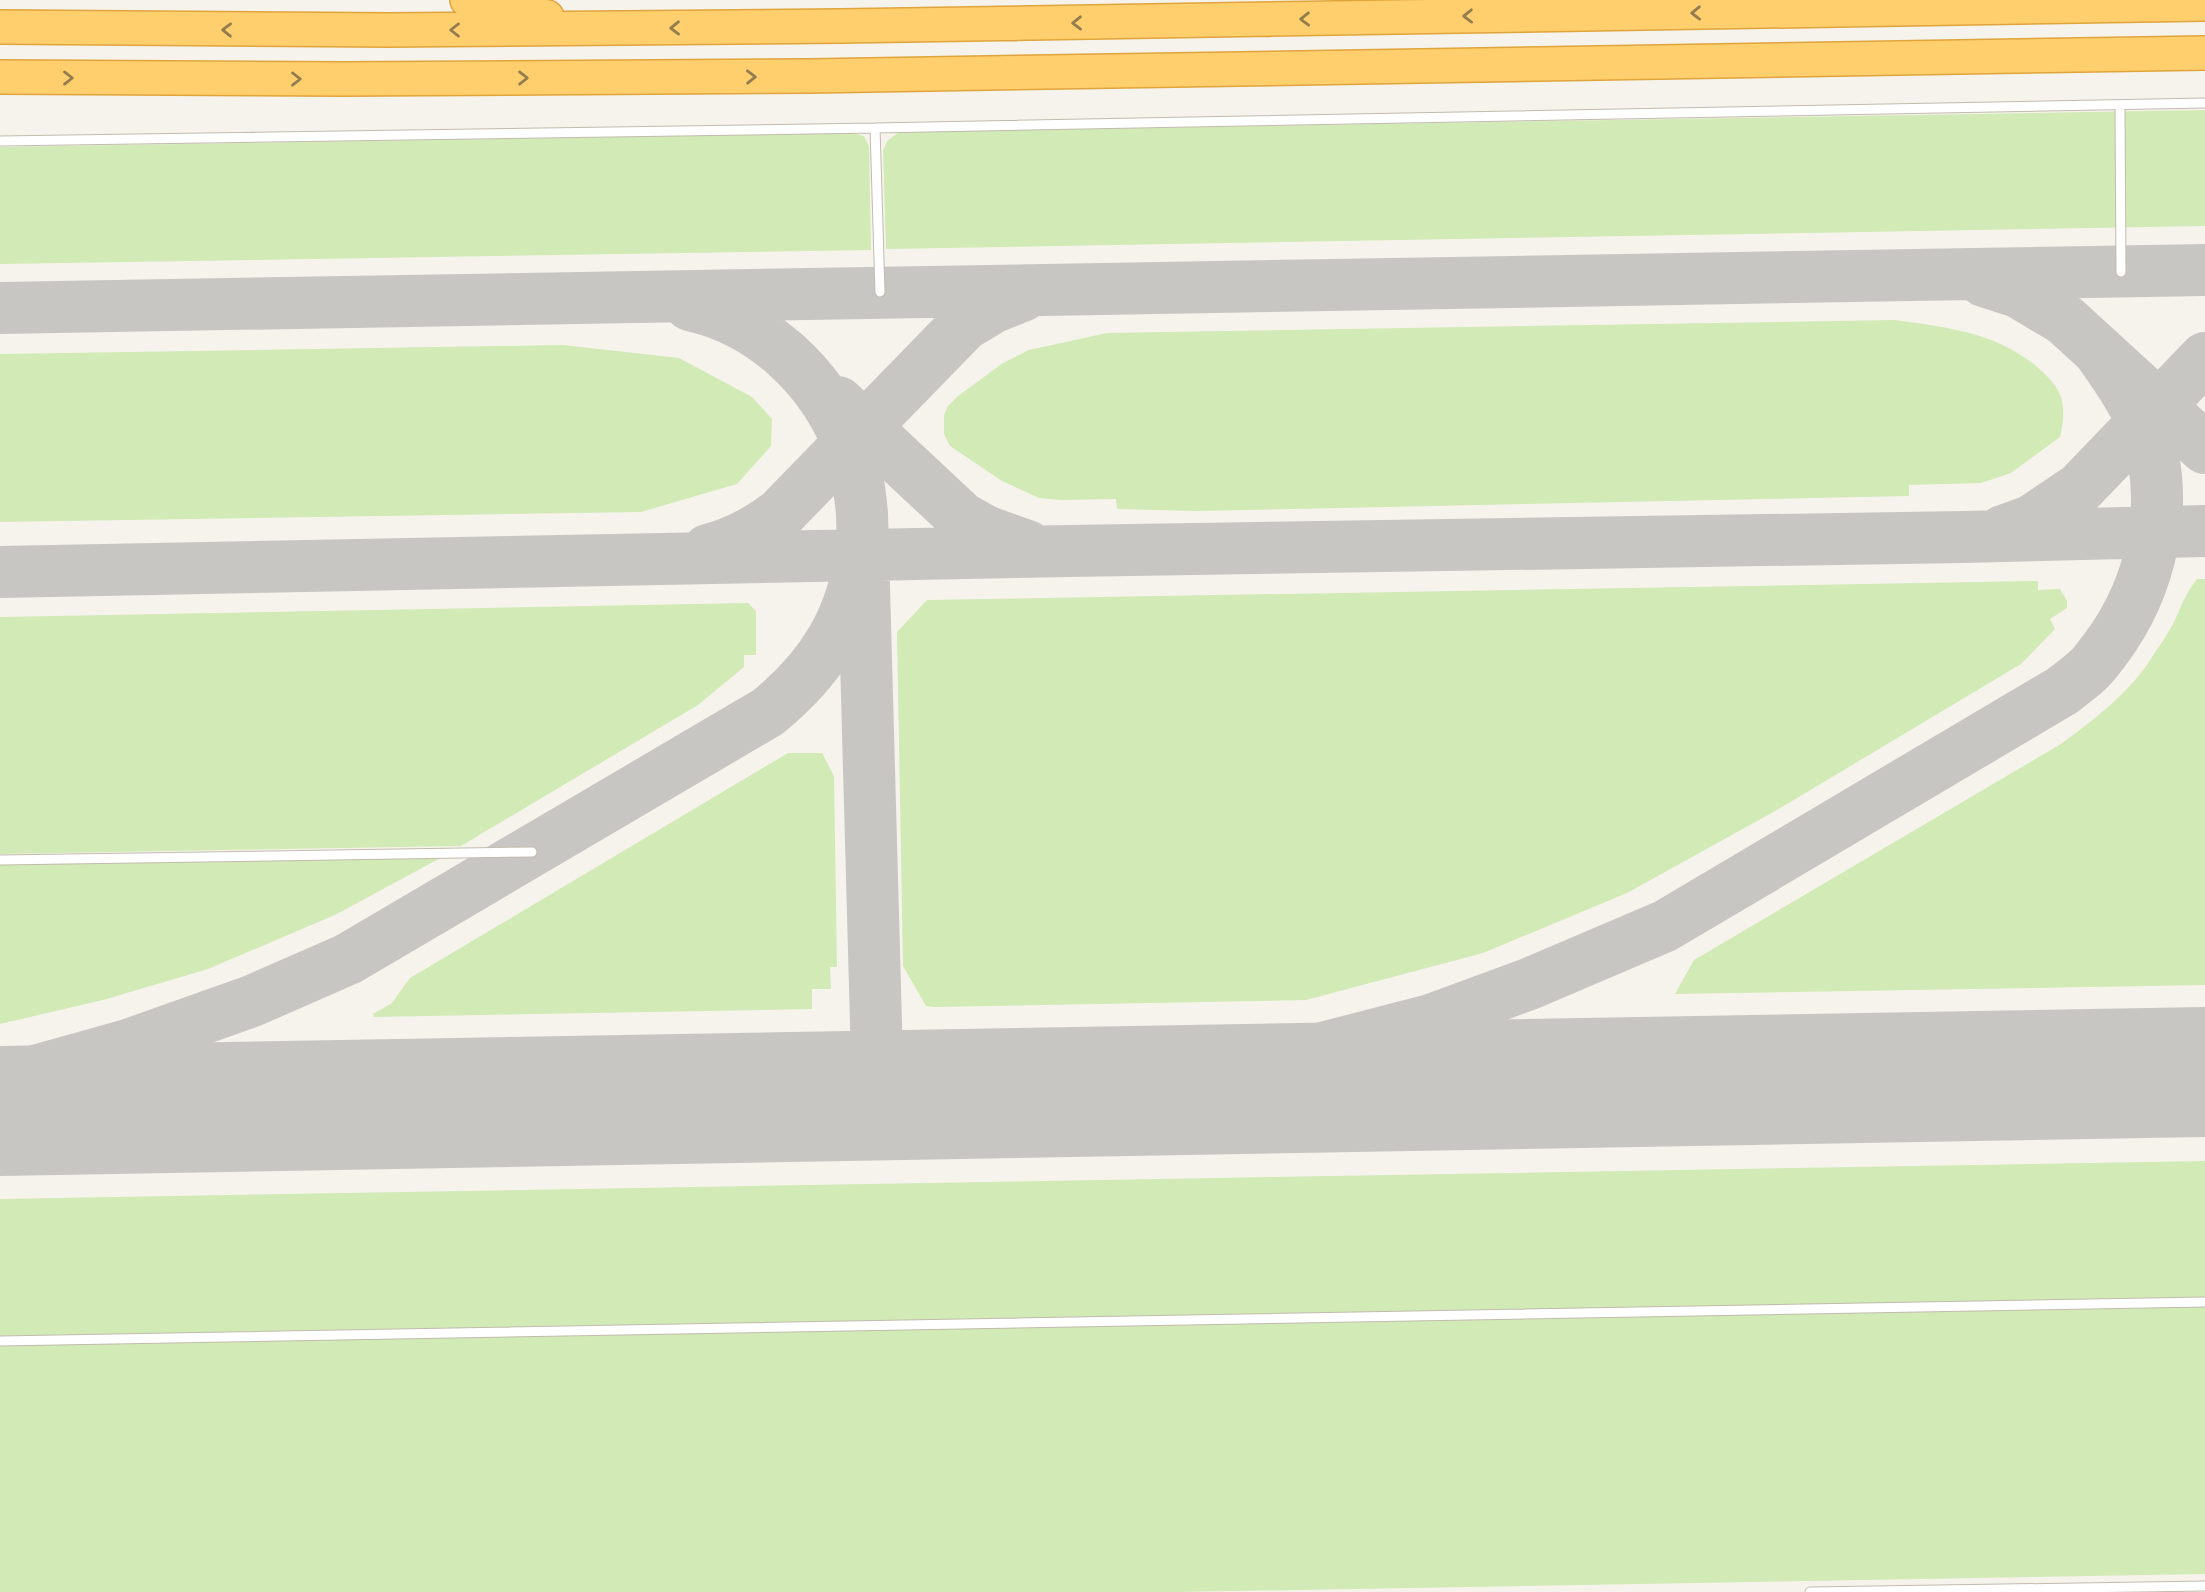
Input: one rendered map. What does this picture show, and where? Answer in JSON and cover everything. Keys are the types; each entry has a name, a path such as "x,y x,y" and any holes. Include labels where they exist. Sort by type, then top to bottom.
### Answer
{"highway":[{"path":"467,0 597,29"},
{"path":"0,27 246,30 597,29 2205,4"},
{"path":"0,77 370,79 784,76 2205,53"}],"lane":[{"path":"0,141 2205,103"},
{"path":"2120,105 2121,272"},
{"path":"875,128 880,292"},
{"path":"0,860 532,852"},
{"path":"0,1340 2205,1303"},
{"path":"1810,1592 2205,1586"}],"green space":[{"path":"2205,110 2205,226 886,249 883,151 887,141 899,132"},
{"path":"853,133 864,136 869,146 871,250 0,264 0,147"},
{"path":"1894,320 1932,325 1986,338 2004,345 2036,366 2052,381 2061,397 2063,414 2060,437 2011,473 1981,483 1909,485 1909,496 1195,511 1117,509 1116,499 1039,498 1002,481 950,446 944,434 944,415 948,406 1003,363 1029,350 1107,333"},
{"path":"563,345 679,358 752,397 772,419 771,446 737,484 641,512 0,522 0,354"},
{"path":"2197,579 2205,579 2205,985 1675,994 1694,960 2061,744 2087,724 2112,704 2145,668"},
{"path":"2038,581 2038,590 2060,589 2067,601 2067,608 2050,619 2055,629 2021,664 1777,810 1627,893 1483,953 1306,1000 934,1007 926,1006 903,966 897,632 927,600"},
{"path":"748,603 756,611 756,655 744,655 744,667 698,705 461,846 0,854 0,617"},
{"path":"788,753 822,753 834,776 837,967 830,967 831,989 812,989 812,1009 374,1017 373,1014 392,1003 410,978"},
{"path":"444,856 337,914 208,969 103,1000 0,1024 0,864"},
{"path":"2205,1161 2205,1298 0,1336 0,1199"},
{"path":"2205,1307 2205,1574 1178,1592 0,1592 0,1345"}],"taxiway":[{"path":"0,308 2205,270"},
{"path":"1984,281 2018,292 2065,320 2205,448"},
{"path":"708,550 746,536 780,514 964,325 994,307 1024,295"},
{"path":"690,305 742,324 787,356 823,397 849,446 854,463 862,514 878,1096"},
{"path":"1187,1090 1307,1052 1431,1020 1529,984 1665,926 2078,679 2104,651 2135,600 2153,542 2156,512 2152,453 2143,424 2128,395 2098,350"},
{"path":"2003,531 2031,521 2080,488 2205,358"},
{"path":"838,402 962,518 985,531 1027,546"},
{"path":"0,572 2205,531"},
{"path":"0,1078 24,1074 128,1045 252,1001 348,959 768,712 805,677 833,639 852,595 862,545"}],"runway":[{"path":"0,1111 2205,1072"}]}
